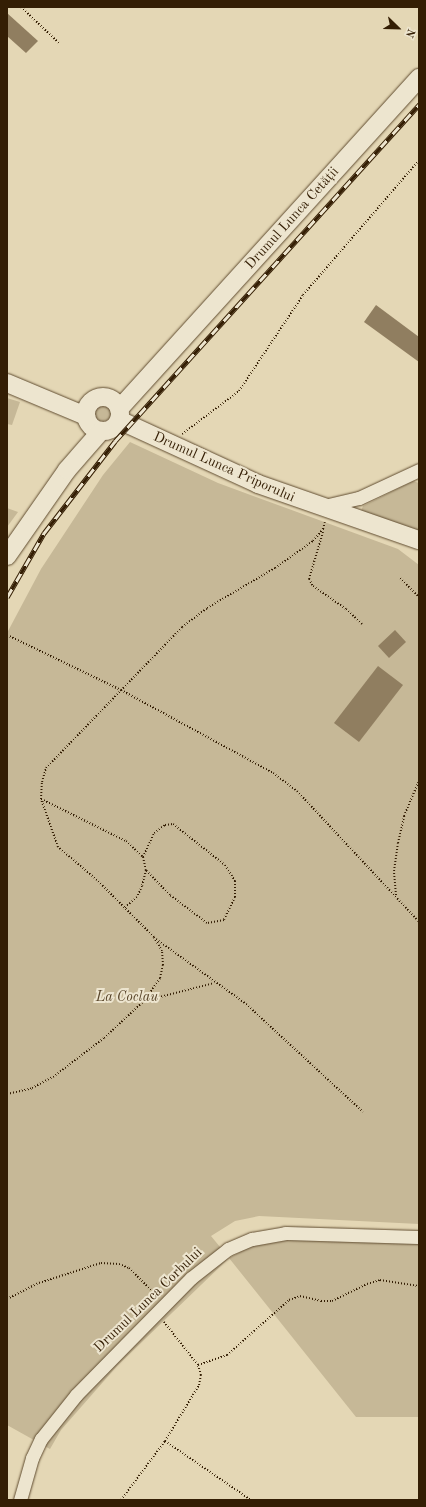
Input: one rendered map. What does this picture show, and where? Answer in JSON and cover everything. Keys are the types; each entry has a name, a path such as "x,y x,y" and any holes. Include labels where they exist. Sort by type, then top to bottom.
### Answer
{"street":[{"name":"Drumul Lunca Cetății","path":"7,556 67,470 92,418 112,428 116,409 419,78"},
{"path":"7,383 47,398 92,418 101,397 116,409"},
{"name":"Drumul Lunca Priporului","path":"116,409 170,443 258,484 319,507 419,540"},
{"path":"319,507 359,498 419,470"},
{"name":"Drumul Lunca Corbului","path":"20,1500 32,1458 41,1439 76,1395 160,1308 211,1261 239,1243 252,1239 301,1232 419,1237"}],"path":[{"path":"21,7 59,43"},
{"path":"170,443 238,391 304,295 419,160"},
{"path":"319,507 325,517 309,579 313,586 346,609 362,624"},
{"path":"323,529 313,541 275,568 197,615 120,690 46,768 42,782 41,799 58,847 97,880 123,909 154,937 215,983 246,1004 363,1112"},
{"path":"400,578 419,597"},
{"path":"7,635 120,690 229,748 286,782 396,896 419,922"},
{"path":"396,896 394,870 398,843 404,816 419,780"},
{"path":"41,799 126,841 143,857 146,870 142,886 137,897 123,909"},
{"path":"143,857 154,833 165,825 173,824 225,864 236,881 236,896 224,920 207,923 170,895 146,870"},
{"path":"7,1094 32,1088 53,1077 104,1038 144,1001 160,978 163,965 162,951 154,937"},
{"path":"144,1001 182,989 215,983"},
{"path":"7,1299 39,1283 75,1271 101,1264 119,1264 130,1268 143,1279 160,1308 198,1365 201,1375 199,1385 165,1441 121,1500"},
{"path":"198,1365 227,1355 289,1300 300,1296 320,1302 332,1300 366,1284 380,1280 419,1286"},
{"path":"165,1441 251,1500"}],"green space":[{"path":"7,398 20,402 12,425 7,424"},
{"path":"103,405 110,410 111,413 106,420 103,421 96,416 95,413 100,406"},
{"name":"La Coclau","path":"130,442 218,483 398,549 419,565 419,1224 259,1216 235,1221 211,1236 229,1258 117,1366 61,1430 50,1449 7,1425 7,633 41,569 103,475"},
{"path":"413,481 419,483 419,533 361,511 363,506"},
{"path":"7,508 18,512 7,527"},
{"path":"294,1239 419,1244 419,1417 356,1417 229,1258 249,1247"}],"building":[{"path":"7,13 38,41 26,53 7,36"},
{"path":"376,305 419,337 419,362 364,322"},
{"path":"395,630 406,642 389,658 378,646"},
{"path":"378,666 403,685 359,742 334,723"}],"railway":[{"path":"7,597 44,533 115,441 419,104"}]}
